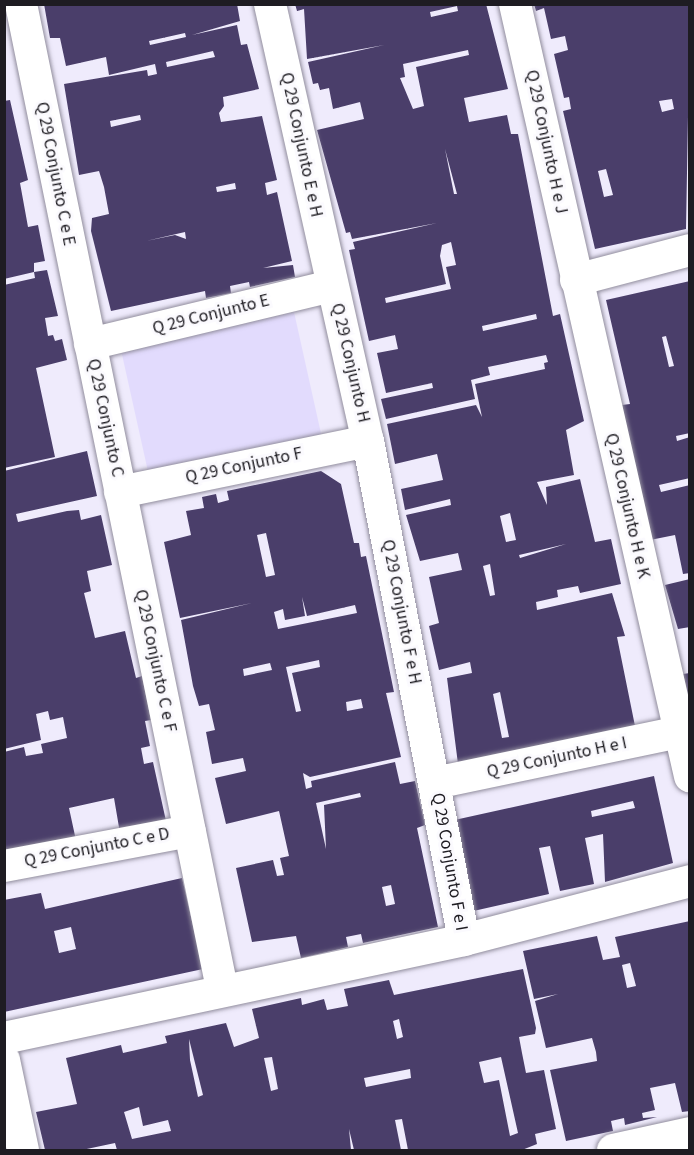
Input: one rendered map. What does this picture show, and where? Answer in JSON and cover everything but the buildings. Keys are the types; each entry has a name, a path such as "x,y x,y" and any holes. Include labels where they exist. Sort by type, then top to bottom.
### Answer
{"street":[{"name":"Q 29 Conjunto C e E","path":"21,4 90,344"},
{"name":"Q 29 Conjunto E e H","path":"270,4 332,286"},
{"name":"Q 29 Conjunto H e J","path":"515,4 576,280"},
{"path":"576,280 690,250"},
{"name":"Q 29 Conjunto H e K","path":"576,280 690,776"},
{"name":"Q 29 Conjunto E","path":"90,344 332,286"},
{"name":"Q 29 Conjunto H","path":"332,286 368,441"},
{"name":"Q 29 Conjunto C","path":"90,344 120,492"},
{"name":"Q 29 Conjunto F","path":"120,492 368,441"},
{"name":"Q 29 Conjunto F e H","path":"368,441 435,783"},
{"name":"Q 29 Conjunto C e F","path":"120,492 222,988"},
{"name":"Q 29 Conjunto H e I","path":"435,783 679,732"},
{"name":"Q 29 Conjunto F e I","path":"435,783 464,940"},
{"name":"Q 29 Conjunto C e D","path":"4,866 190,831"},
{"path":"4,1038 222,988 464,940 690,881"},
{"path":"4,1060 23,1150"},
{"path":"614,1150 690,1133"}],"shaded area":[{"path":"294,312 322,438 149,476 121,350"}]}
